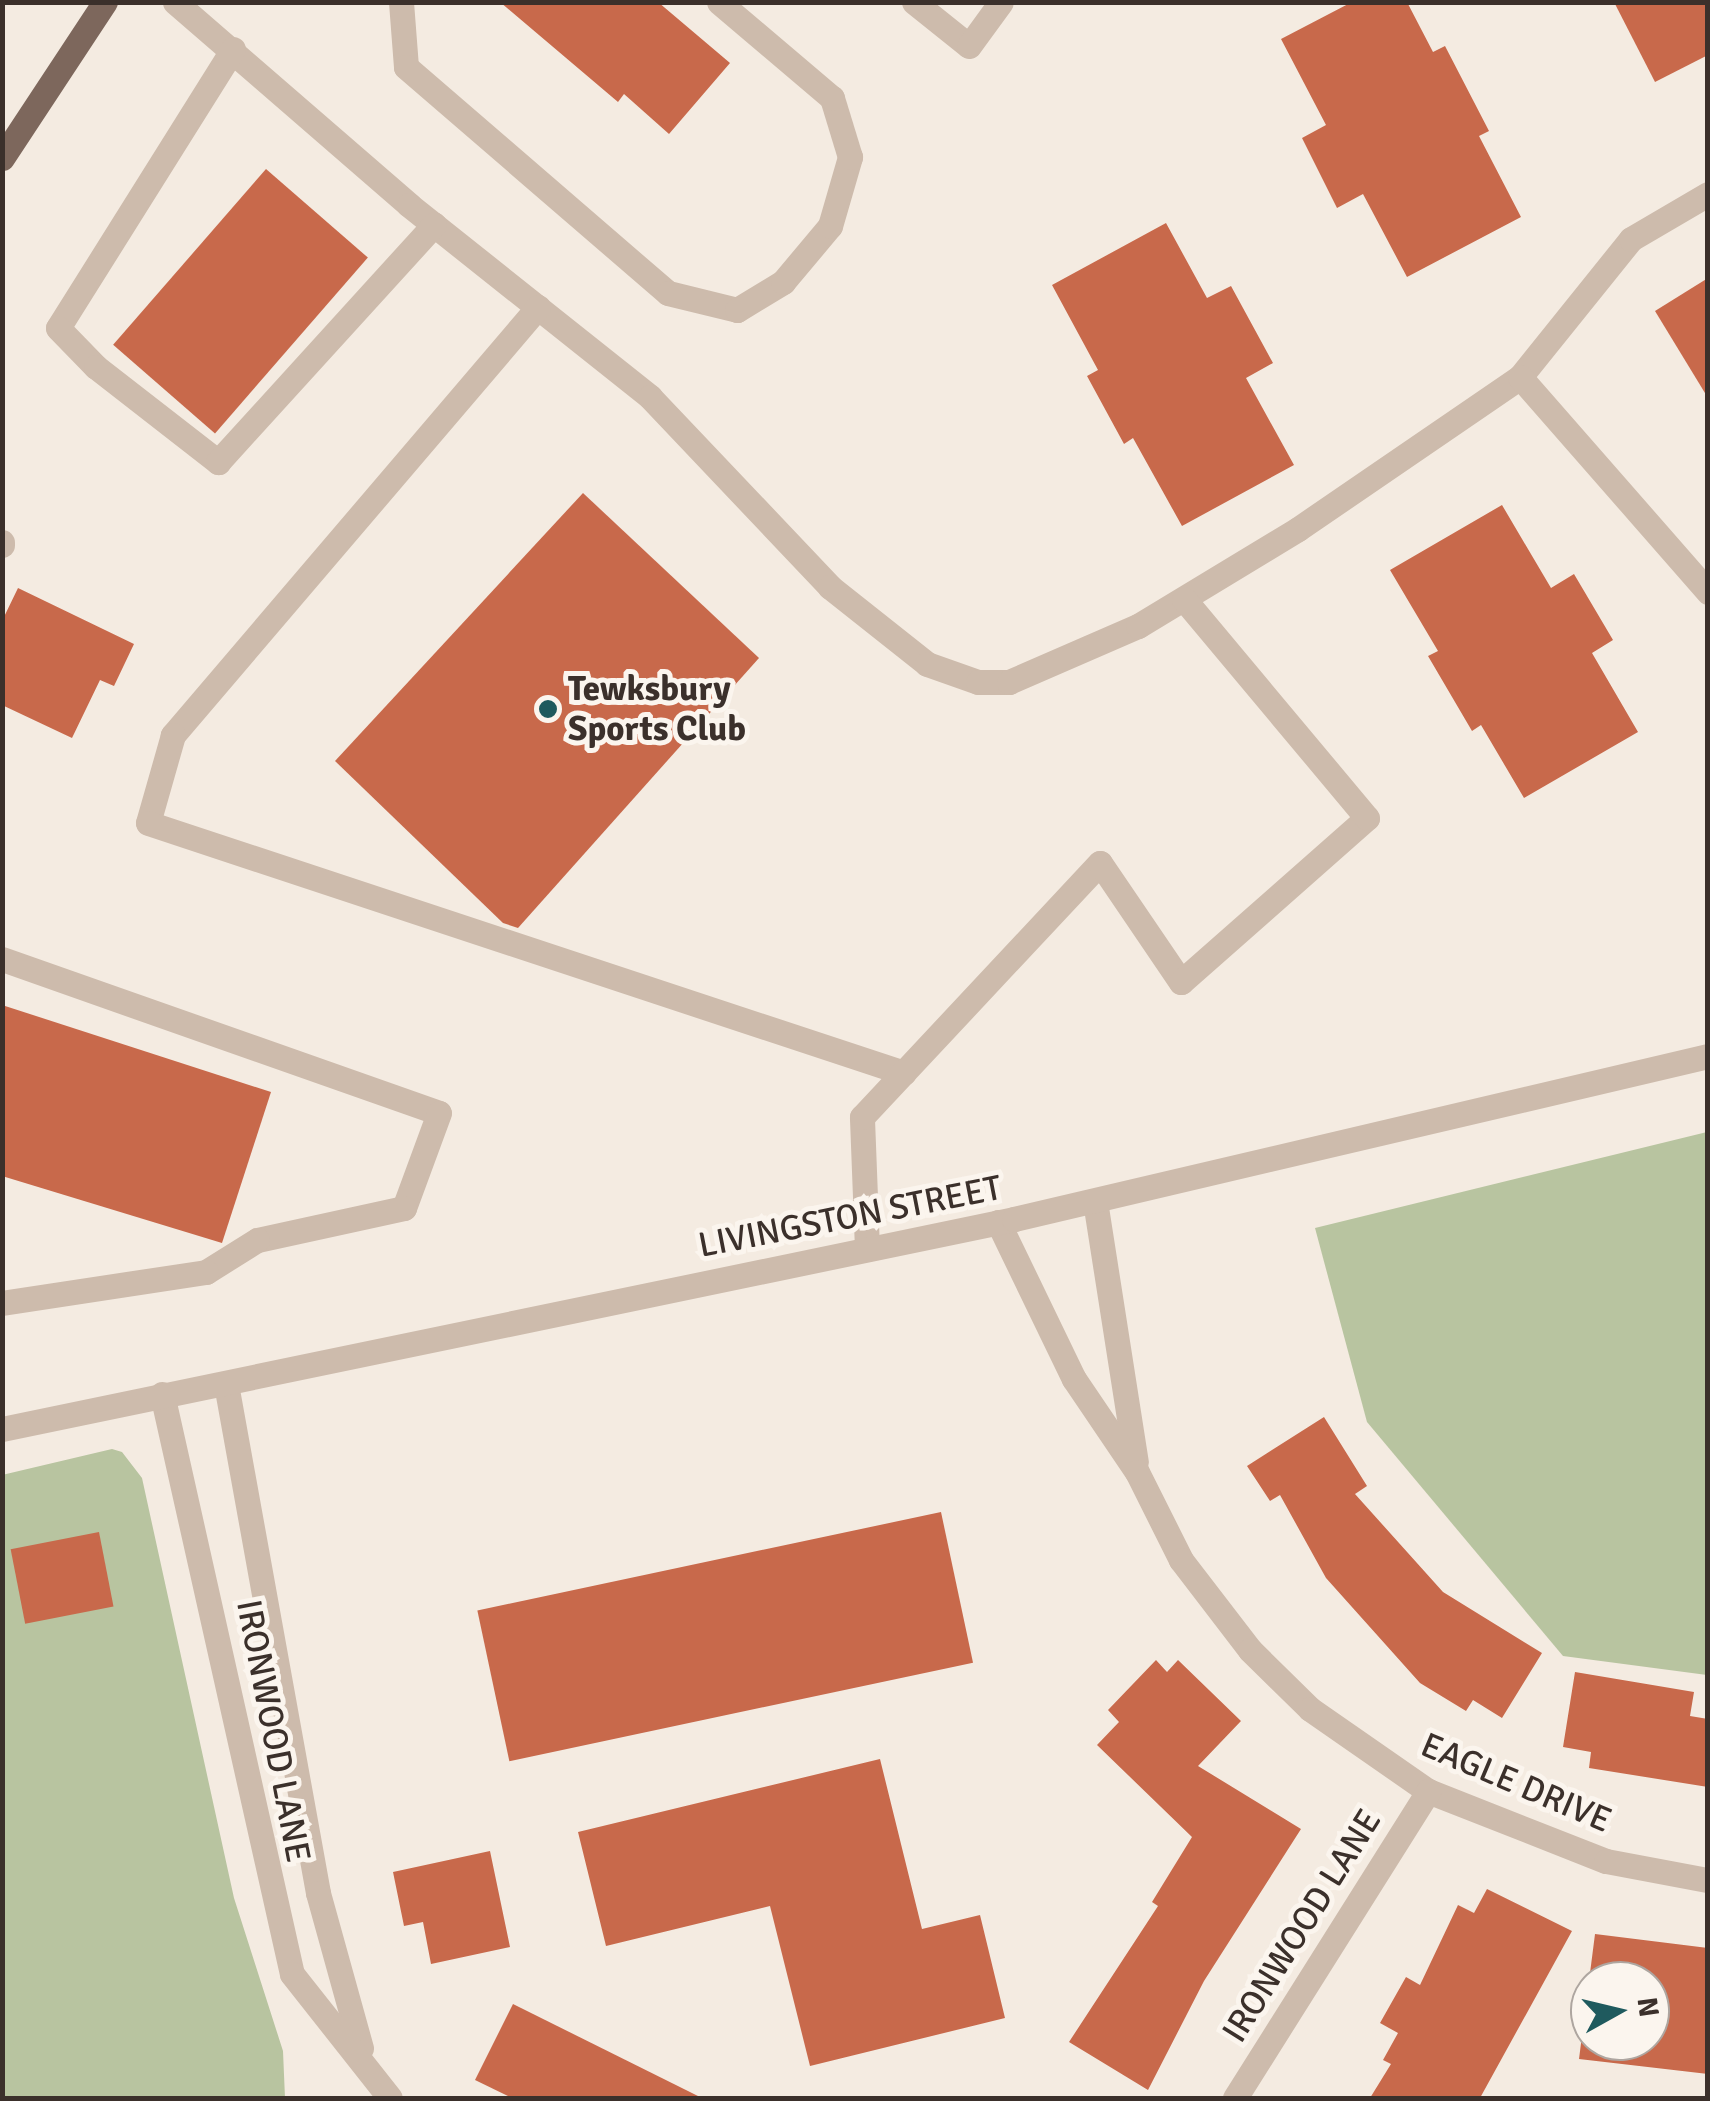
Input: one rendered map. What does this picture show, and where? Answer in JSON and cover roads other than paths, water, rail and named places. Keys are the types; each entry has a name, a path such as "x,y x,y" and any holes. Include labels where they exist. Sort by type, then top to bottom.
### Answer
{"main road":[{"path":"2,158 105,2"}],"street":[{"path":"176,2 434,224 650,396 830,587 927,664 978,682 1009,682 1184,599 1520,377 1631,239 1708,194"},
{"path":"399,3 406,67 668,292 737,310 783,282 830,226 850,157 832,98 718,2"},
{"path":"914,2 968,46 1001,2"},
{"path":"234,49 58,328 96,367 218,462 434,224"},
{"path":"538,308 173,736 148,823 904,1072"},
{"path":"1520,377 1708,592"},
{"path":"868,1249 862,1117 1100,863 1180,982 1367,818 1184,599"},
{"path":"2,959 439,1113 404,1208 257,1240 206,1272 2,1303"},
{"name":"LIVINGSTON STREET","path":"2,1429 1095,1202 1435,1116 1708,1056"},
{"name":"EAGLE DRIVE","path":"1095,1202 1137,1472"},
{"name":"EAGLE DRIVE","path":"998,1222 1074,1378 1137,1472 1182,1560 1250,1650 1310,1709 1428,1791 1606,1861 1708,1880"},
{"name":"IRONWOOD LANE","path":"226,1384 318,1893 364,2058"},
{"name":"IRONWOOD LANE","path":"162,1394 292,1974 364,2058 390,2098"},
{"name":"IRONWOOD LANE","path":"1236,2098 1428,1791"}],"place":[{"name":"Tewksbury Sports Club","path":"548,709"}]}
